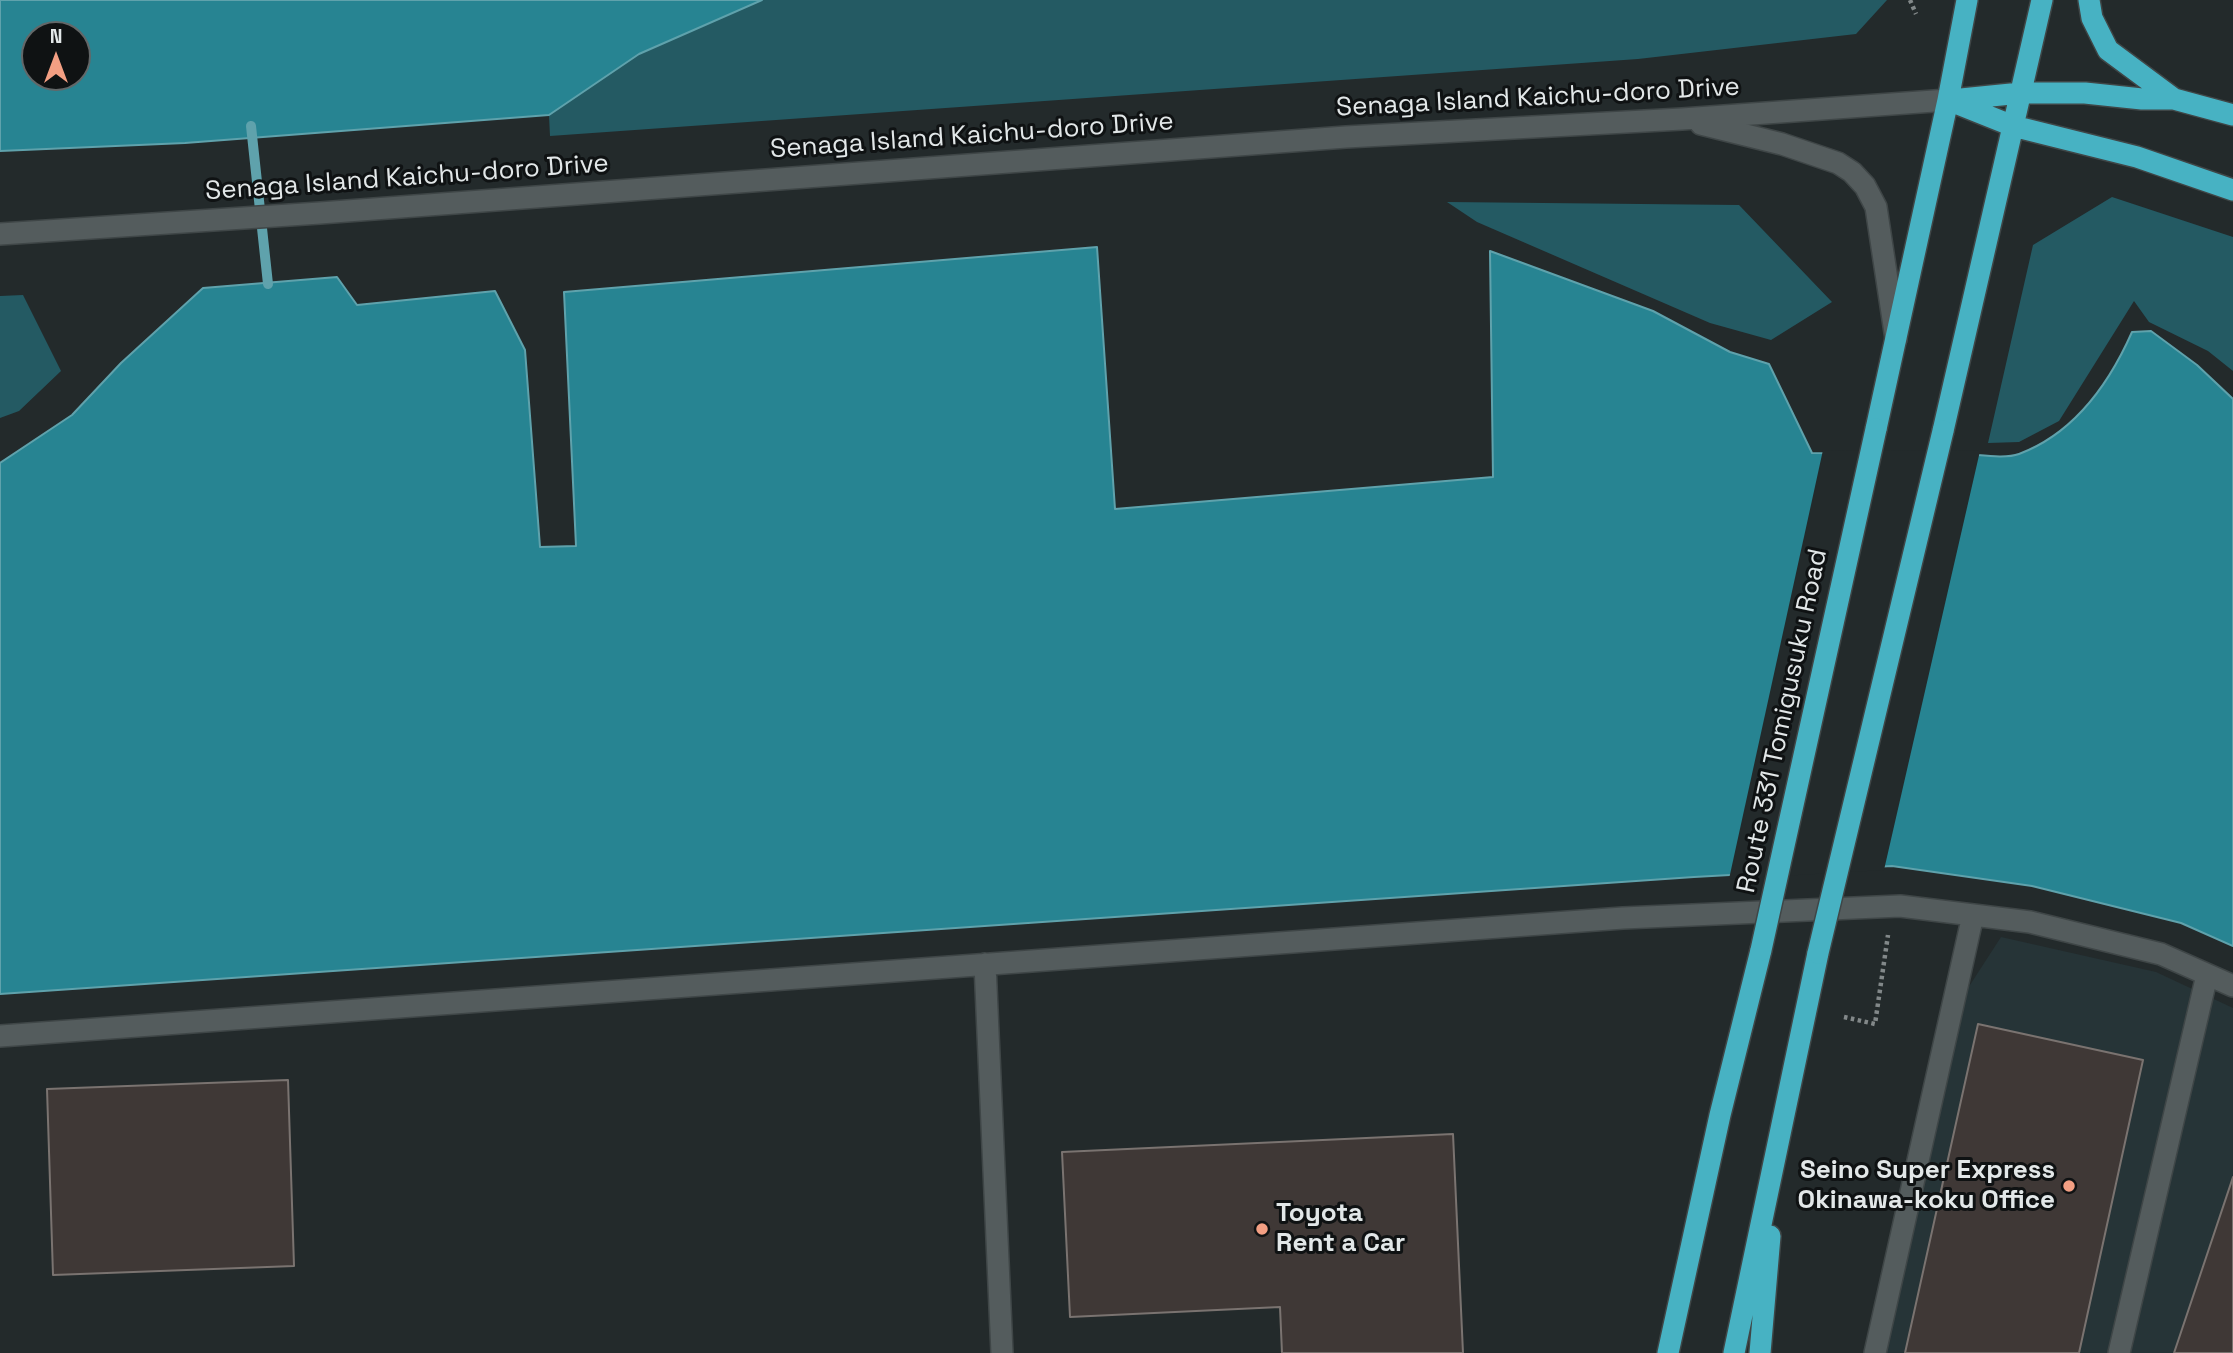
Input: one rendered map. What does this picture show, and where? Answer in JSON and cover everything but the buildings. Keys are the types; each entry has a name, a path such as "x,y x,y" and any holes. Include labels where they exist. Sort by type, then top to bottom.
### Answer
{"highway":[{"name":"Route 331 Tomigusuku Road","path":"1668,1353 1720,1115 1761,950 1896,341 1967,0"},
{"path":"1734,1353 1818,953 1943,431 2042,0"},
{"path":"2089,0 2092,18 2108,50 2174,99"},
{"path":"1948,100 2021,93 2085,93 2142,99 2174,99 2233,115"},
{"path":"1948,100 2013,127 2137,157 2233,190"},
{"path":"1760,1353 1777,1147"}],"street":[{"name":"Senaga Island Kaichu-doro Drive","path":"0,234 1346,137 1682,119 1948,100"},
{"path":"1682,119 1782,144 1838,163 1852,172 1865,186 1876,207 1896,341"},
{"path":"0,1036 1623,918 1892,907 2031,922 2161,954 2233,986"},
{"path":"1875,1353 1973,915"},
{"path":"985,964 1002,1353"},
{"path":"2119,1353 2207,975"}],"path":[{"path":"1910,0 1916,14"},
{"path":"1843,1017 1875,1024 1892,907"}],"shaded area":[{"path":"0,0 762,0 639,54 549,115 185,143 0,151"},
{"path":"762,0 1887,0 1856,34 1638,59 550,136 549,115 639,54"},
{"path":"2112,197 2233,237 2233,371 2208,351 2149,322 2134,301 2059,421 2019,442 1988,443 2033,245"},
{"path":"1447,202 1739,205 1832,302 1771,340 1710,323 1477,222"},
{"path":"1097,247 1115,509 1493,477 1490,251 1653,311 1730,352 1769,364 1812,453 2019,454 2057,433 2088,405 2113,370 2132,332 2151,331 2197,365 2233,399 2233,946 2181,923 2032,886 1892,866 1694,877 0,994 0,463 72,415 121,363 203,288 337,277 357,305 495,291 525,350 540,547 576,546 564,292"},
{"path":"23,295 61,371 19,411 0,418 0,296"},
{"name":"Seino Super Express Okinawa-koku Office","path":"2001,937 2156,972 2233,1008 2233,1353 1863,1353 1948,1019"}],"pier":[{"path":"1823,450 1980,451 1884,870 1729,879"}],"waterway":[{"path":"251,126 268,284"}],"place":[{"name":"Seino Super Express Okinawa-koku Office","path":"2069,1186"},
{"name":"Toyota Rent a Car","path":"1262,1229"}]}
